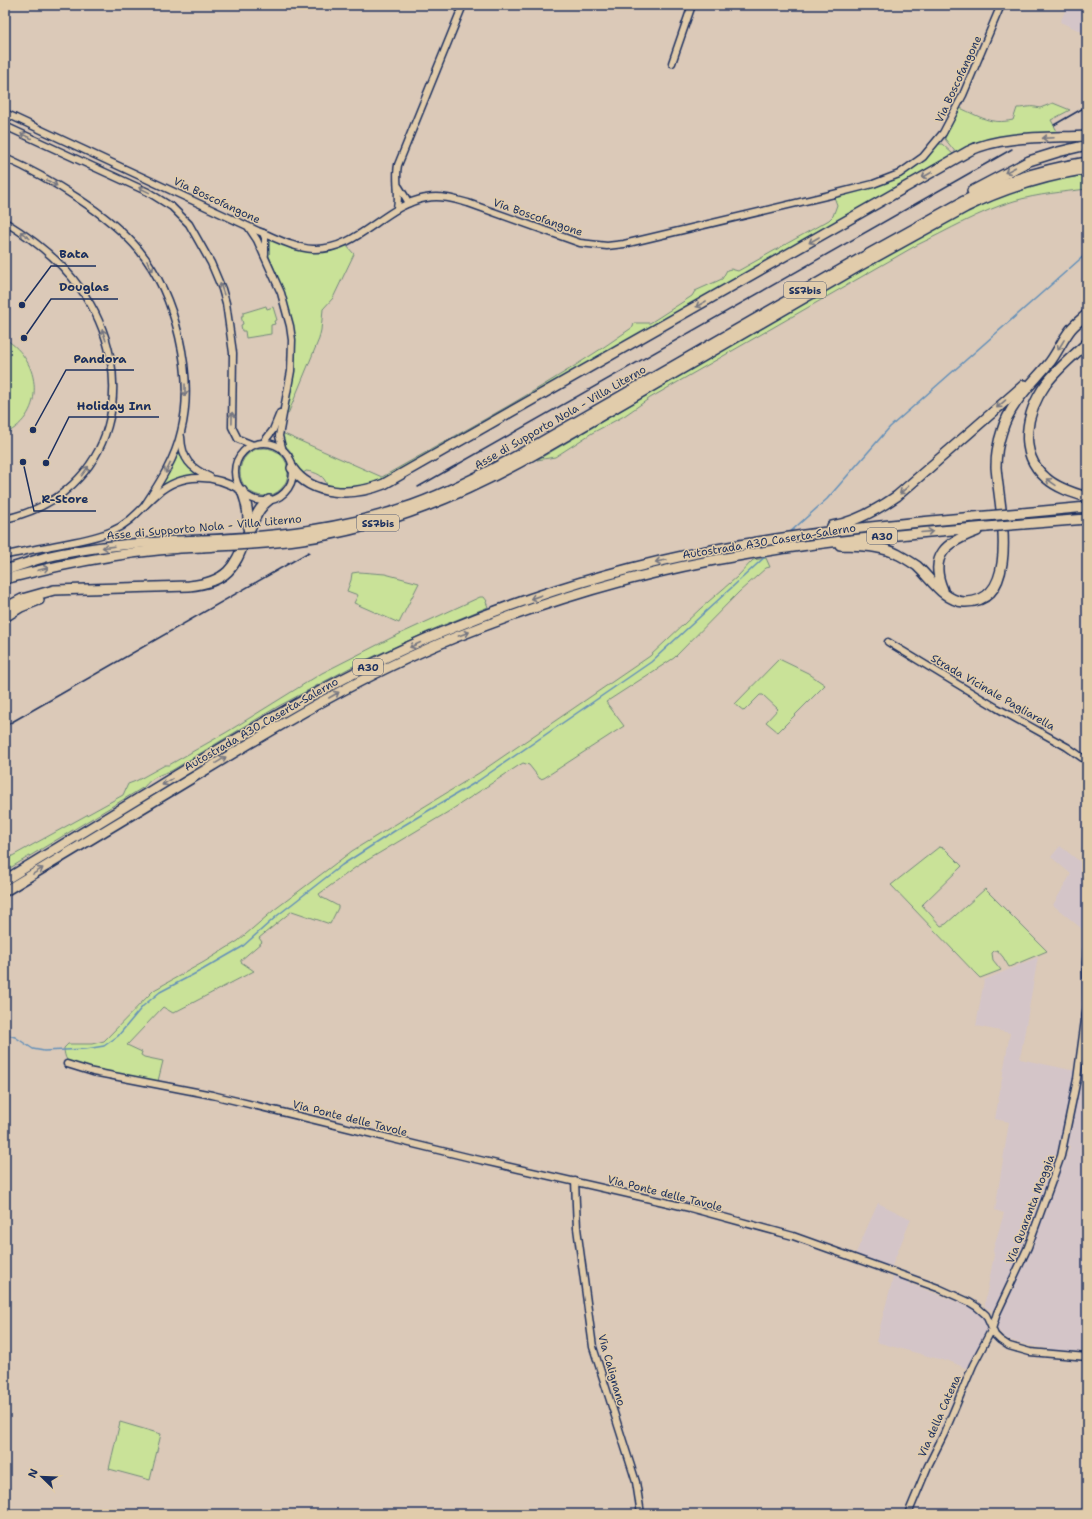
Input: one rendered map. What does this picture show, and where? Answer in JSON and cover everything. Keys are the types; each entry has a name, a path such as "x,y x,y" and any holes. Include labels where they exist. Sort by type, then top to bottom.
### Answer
{"highway":[{"path":"292,468 297,475 306,482 332,491 360,491 384,484 980,145 998,141 1087,136"},
{"path":"892,241 928,215 1017,166 1042,156 1087,145"},
{"name":"Asse di Supporto Nola - Villa Literno","path":"538,448 892,241 964,201 1000,185 1042,171 1087,162"},
{"name":"Asse di Supporto Nola - Villa Literno","path":"5,579 58,566 128,553 328,528 371,518 412,505 460,486 506,462 538,448 966,207 1020,184 1050,176 1087,169"},
{"path":"814,544 866,546 892,551 916,566 951,599 958,601 966,602 981,599 993,590 1000,578 1002,570 1003,537 996,454 1003,428 1008,414 1014,404 1056,354 1072,328 1087,314"},
{"path":"1087,344 1046,384 1036,399 1028,420 1026,436 1032,459 1038,471 1061,487 1087,497"},
{"path":"1028,387 1045,375 1064,365"},
{"path":"808,532 859,519 897,496 1042,370"},
{"path":"242,491 247,502 248,530"},
{"path":"5,608 36,595 54,590 189,586 210,582 219,578 233,566 242,550 248,530 262,506 268,500"},
{"name":"Autostrada A30 Caserta-Salerno","path":"5,880 248,732 347,676 440,633 526,600 651,563 770,538 808,532 1087,507"},
{"name":"Autostrada A30 Caserta-Salerno","path":"5,891 254,740 347,687 428,649 472,631 578,594 659,572 776,549 862,538 1087,519"},
{"path":"944,593 938,573 940,557 945,549 957,539 987,527"},
{"name":"Asse di Supporto Nola - Villa Literno","path":"5,570 46,557 93,549 131,544 202,543"},
{"path":"5,566 46,557"},
{"path":"5,617 34,601 77,589"}],"street":[{"path":"397,208 397,170 400,159 463,5"},
{"path":"672,63 692,5"},
{"name":"Via Boscofangone","path":"5,113 263,233 292,245 305,248 327,248 340,244 351,239 397,208 426,198 449,198 468,203 580,243 607,246 624,244 722,221 880,182 899,174 923,157 943,133 962,95 1001,5"},
{"path":"5,126 148,192 172,207 189,224 211,263 226,303 233,353 232,427 238,439 253,445"},
{"path":"5,158 56,185 88,206 129,239 148,262 169,304 179,341 185,385 185,409 181,432 166,472 145,505"},
{"path":"398,185 409,203"},
{"path":"5,222 25,235 50,255 81,289 103,332 111,359 114,387 111,415 107,431 98,450 82,474 68,489 51,502 32,512 5,519"},
{"path":"246,225 253,231 281,293 290,326 292,357 291,371 279,436 283,451"},
{"path":"257,240 263,233"},
{"path":"263,233 266,259"},
{"path":"265,243 275,238"},
{"path":"264,443 285,402"},
{"path":"181,432 182,448 189,464 199,472 214,479 229,483 254,499 268,500 280,496 288,486 292,474 292,468 288,456 283,451 271,444 264,443 253,445 244,451 238,460 235,470 236,481 242,491"},
{"path":"5,555 106,534 120,527 134,517 157,494 178,481 198,478 214,479"},
{"name":"Strada Vicinale Pagliarella","path":"888,642 997,708 1067,747 1087,761"},
{"name":"Via Quaranta Moggia","path":"992,1329 997,1313 1028,1248 1061,1156 1077,1079 1086,1005 1087,950"},
{"name":"Via Ponte delle Tavole","path":"67,1064 93,1072 212,1095 471,1158 690,1208 793,1236 938,1288 969,1302 986,1315 992,1329 1000,1340 1009,1346 1045,1354 1087,1357"},
{"name":"Via Calignano","path":"575,1181 577,1228 592,1347 636,1482 641,1514"},
{"name":"Via della Catena","path":"908,1514 973,1365 992,1329"}],"shaded area":[{"path":"1068,5 1087,5 1087,34 1060,22"},
{"path":"1060,846 1087,867 1087,933 1053,905 1071,874 1051,857"},
{"path":"1038,957 1020,1059 1076,1071 1062,1137 1057,1151 1060,1154 1029,1239 1026,1239 1023,1246 1025,1248 998,1306 994,1311 985,1307 985,1302 994,1255 993,1250 1004,1213 995,1210 1009,1122 995,1119 1010,1033 976,1026 984,980"},
{"path":"1083,1043 1087,1044 1087,1352 1056,1350 1012,1341 1004,1337 997,1329 999,1316 1032,1248 1044,1213 1046,1213 1062,1163 1065,1160 1070,1146 1066,1145 1080,1079"},
{"path":"878,1203 911,1219 891,1268 855,1255"},
{"path":"894,1274 908,1279 908,1283 962,1304 968,1306 969,1304 981,1313 985,1320 988,1333 970,1370 947,1360 946,1361 876,1342"}],"green space":[{"path":"1053,103 1070,110 1051,120 1058,133 994,138 977,143 957,154 945,139 960,108 980,117 998,122 1013,120 1017,108 1040,108"},
{"path":"939,144 942,144 954,155 380,482 354,487 327,487 325,480 320,475 306,471 301,475 298,471 292,453 283,443 282,433 382,477 541,386 603,348 633,327 634,323 650,323 692,296 695,291 722,279 727,270 731,269 738,271 829,220 833,216 837,205 834,197 879,185 905,174 919,164"},
{"path":"1087,175 1087,189 1032,197 1001,205 977,215 917,245 650,398 624,416 592,433 555,457 537,460 833,286 969,211 1009,193 1025,188 1060,179"},
{"path":"269,241 311,252 336,249 346,245 354,254 333,298 323,309 319,339 288,414 285,413 295,361 294,332 287,304 266,249"},
{"path":"266,306 267,309 273,307 277,320 274,321 275,324 271,325 271,334 246,338 245,331 242,331 241,325 243,324 241,316 243,316 243,313"},
{"path":"5,339 17,349 26,360 32,373 34,387 33,401 28,414 18,425 5,434"},
{"path":"180,445 181,455 185,463 199,475 177,480 157,490 164,480"},
{"path":"264,448 273,450 281,455 286,463 288,472 286,481 281,489 273,494 264,496 255,494 247,489 242,481 240,472 242,463 247,455 255,450"},
{"path":"766,558 770,567 766,568 739,592 674,658 606,702 624,726 544,778 540,779 529,765 523,763 518,766 448,812 356,867 319,894 321,897 338,906 330,924 292,911 259,938 262,942 241,960 241,962 254,971 173,1013 163,1007 127,1045 142,1052 141,1055 144,1057 163,1061 158,1081 82,1066 67,1060 64,1048 68,1044 92,1044 104,1041 154,990 238,941 274,910 352,851 479,773 650,656 701,608 737,577 753,560"},
{"path":"359,572 385,574 419,583 399,623 354,603 358,595 347,591 352,573"},
{"path":"480,597 484,597 487,601 488,607 434,629 357,664 277,707 171,771 156,777 144,787 5,871 5,860 123,795 128,784 165,765 169,765 227,732 322,673 391,638"},
{"path":"779,659 808,673 825,685 778,732 766,722 778,709 763,695 760,695 744,711 735,704"},
{"path":"939,847 944,848 962,866 922,905 941,926 946,924 985,889 1047,951 1009,967 997,950 994,951 992,953 993,960 1001,970 980,978 891,885"},
{"path":"120,1422 161,1434 150,1480 109,1469"}],"waterway":[{"path":"789,533 827,499 890,427 1087,253"},
{"path":"5,1034 15,1037 33,1049 44,1051 86,1049 104,1046 118,1036 143,1006 160,992 242,947 278,915 342,865 396,830 478,781 651,662 768,554"}],"railway":[{"path":"1054,125 1087,106"},
{"path":"418,487 1012,149"},
{"path":"5,726 309,552"}],"place":[{"name":"Bata","path":"22,305"},
{"name":"Douglas","path":"24,338"},
{"name":"Pandora","path":"33,430"},
{"name":"R-Store","path":"23,462"},
{"name":"Holiday Inn","path":"46,463"}]}
